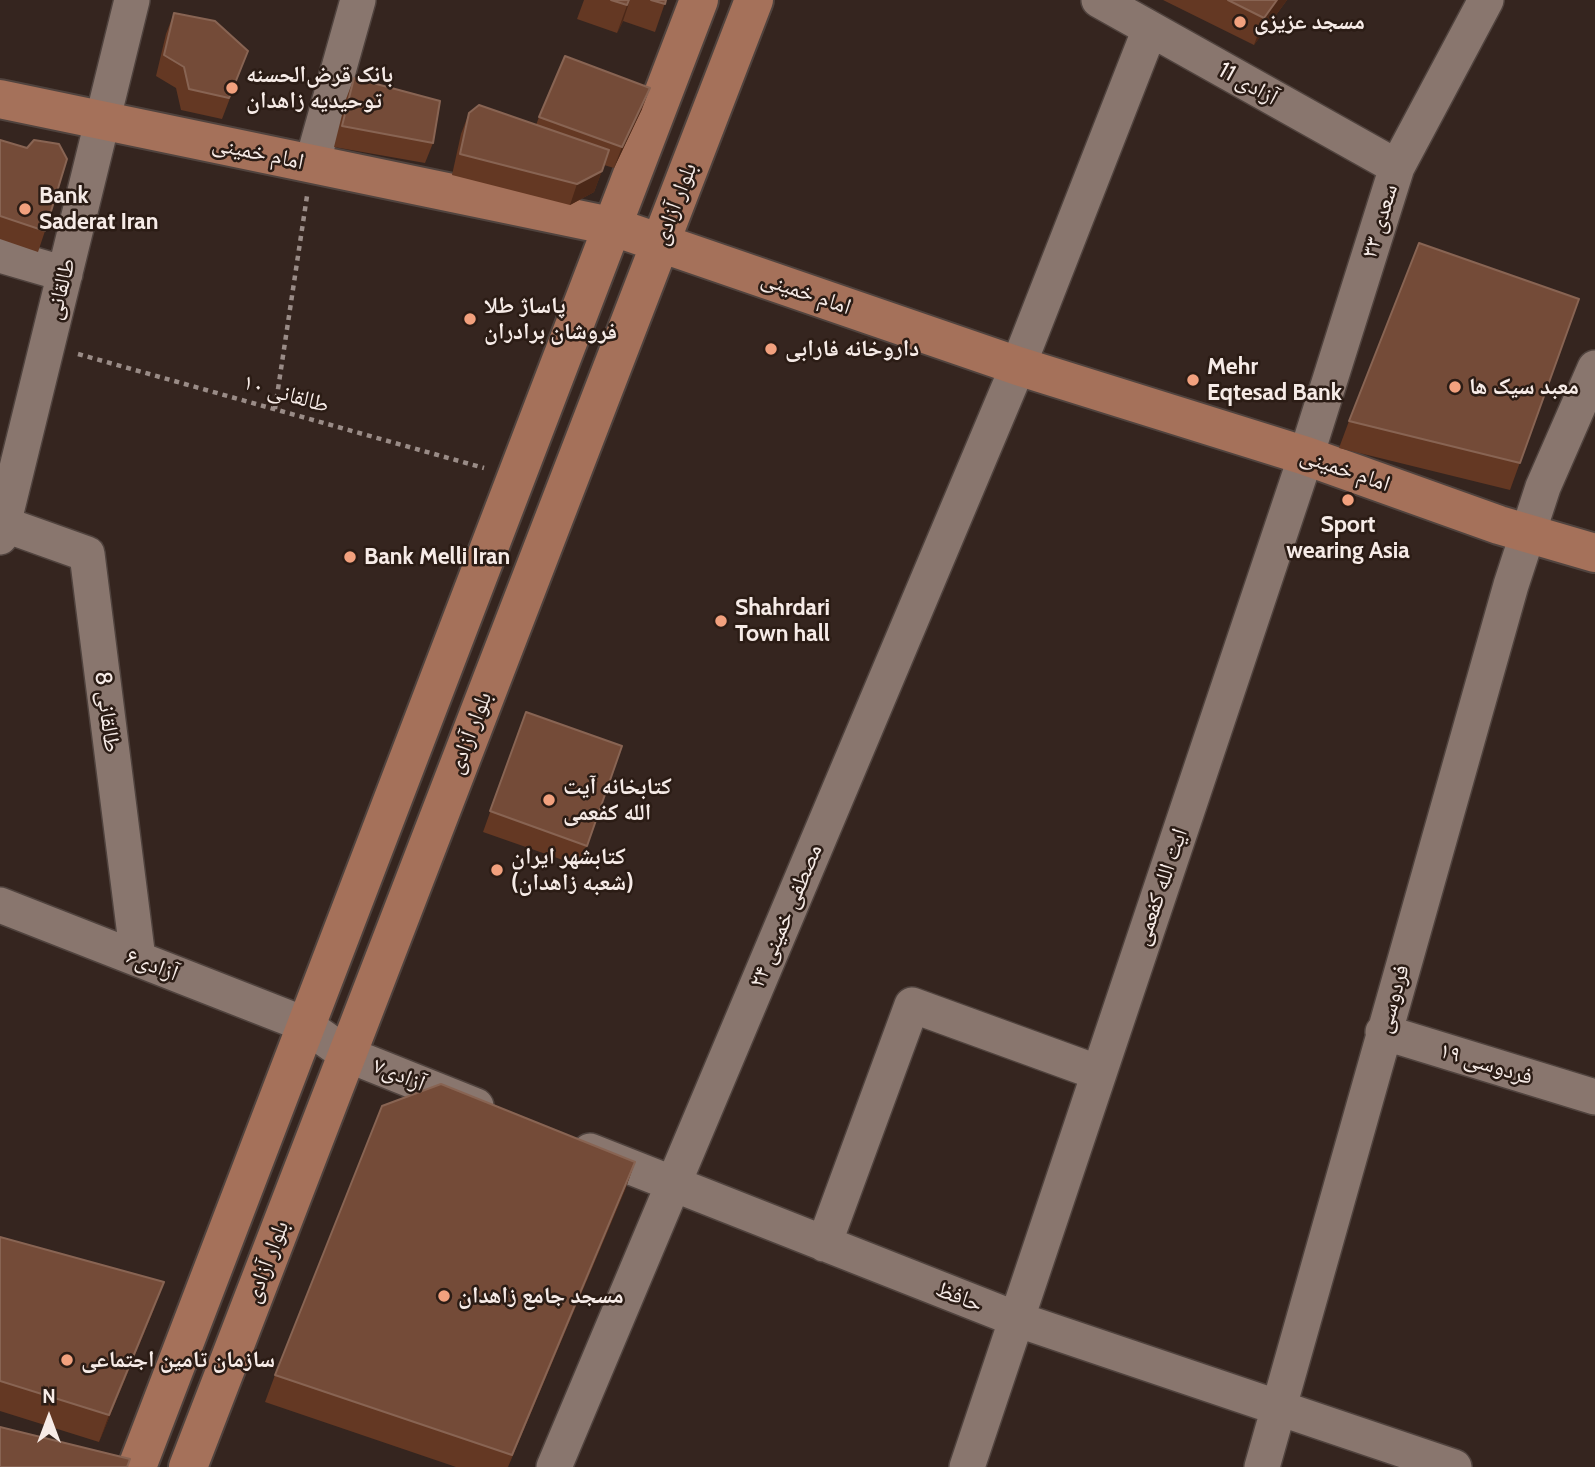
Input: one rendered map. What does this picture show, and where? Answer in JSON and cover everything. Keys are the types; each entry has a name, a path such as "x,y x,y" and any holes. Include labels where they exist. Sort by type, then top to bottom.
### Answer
{"main road":[{"path":"137,1467 304,1024 699,0"},
{"name":"بلوار آزادی","path":"188,1467 754,0"},
{"name":"امام خمینی","path":"0,99 611,226 1018,366 1306,456 1527,533 1595,553"},
{"path":"519,467 569,477"}],"street":[{"name":"طالقانی","path":"2,531 132,0"},
{"path":"312,164 358,0"},
{"name":"آزادی 11","path":"1099,0 1397,167"},
{"name":"سعدی ۳۳","path":"1306,456 1397,167 1486,0"},
{"name":"مصطفی خمینی ۲۴","path":"554,1467 660,1179 1018,366 1150,29"},
{"path":"0,255 65,274"},
{"name":"فردوسی","path":"1262,1467 1383,1032 1527,533 1543,486 1591,385"},
{"name":"ایت الله کفعمی","path":"967,1467 1306,456"},
{"name":"طالقانی 8","path":"2,531 87,554 138,959"},
{"name":"آزادی۶","path":"0,905 304,1024 346,1054"},
{"path":"824,1244 912,1005 1099,1073"},
{"name":"فردوسی ۱۹","path":"1383,1032 1592,1096"},
{"name":"آزادی۷","path":"346,1054 509,1119"},
{"path":"559,1139 660,1179"},
{"name":"حافظ","path":"660,1179 1016,1319 1454,1467"}],"path":[{"path":"275,409 312,164"},
{"name":"طالقانی ۱۰","path":"47,345 275,409 519,467"}],"building":[{"path":"611,0 629,0 627,5"},
{"path":"1228,0 1277,0 1264,18"},
{"path":"174,13 215,21 248,51 229,98 189,89 184,67 164,55"},
{"path":"565,56 650,88 622,147 539,117"},
{"path":"354,78 440,101 433,143 342,126"},
{"path":"479,105 609,150 602,171 577,184 460,154 469,113"},
{"name":"Bank Saderat Iran","path":"0,140 27,148 34,140 59,144 67,159 45,231 0,216"},
{"name":"معبد سیک ها","path":"1419,243 1579,299 1520,463 1349,421"},
{"name":"کتابخانه آیت الله کفعمی","path":"526,712 622,746 587,846 490,811"},
{"name":"مسجد جامع زاهدان","path":"441,1084 635,1162 512,1455 275,1375 382,1106"},
{"name":"سازمان تامین اجتماعی","path":"0,1237 164,1282 109,1415 0,1381"},
{"path":"0,1427 130,1459 127,1467 0,1467"}],"place":[{"name":"مسجد عزیزی","path":"1240,22"},
{"name":"بانک قرض‌الحسنه توحیدیه زاهدان","path":"232,88"},
{"name":"Bank Saderat Iran","path":"25,209"},
{"name":"پاساژ طلا فروشان برادران","path":"470,319"},
{"name":"داروخانه فارابی","path":"771,349"},
{"name":"Mehr Eqtesad Bank","path":"1193,380"},
{"name":"معبد سیک ها","path":"1455,387"},
{"name":"Sport wearing Asia","path":"1348,500"},
{"name":"Bank Melli Iran","path":"350,557"},
{"name":"Shahrdari Town hall","path":"721,621"},
{"name":"کتابخانه آیت الله کفعمی","path":"549,800"},
{"name":"کتابشهر ایران (شعبه زاهدان)","path":"497,870"},
{"name":"مسجد جامع زاهدان","path":"444,1296"},
{"name":"سازمان تامین اجتماعی","path":"67,1360"}]}
